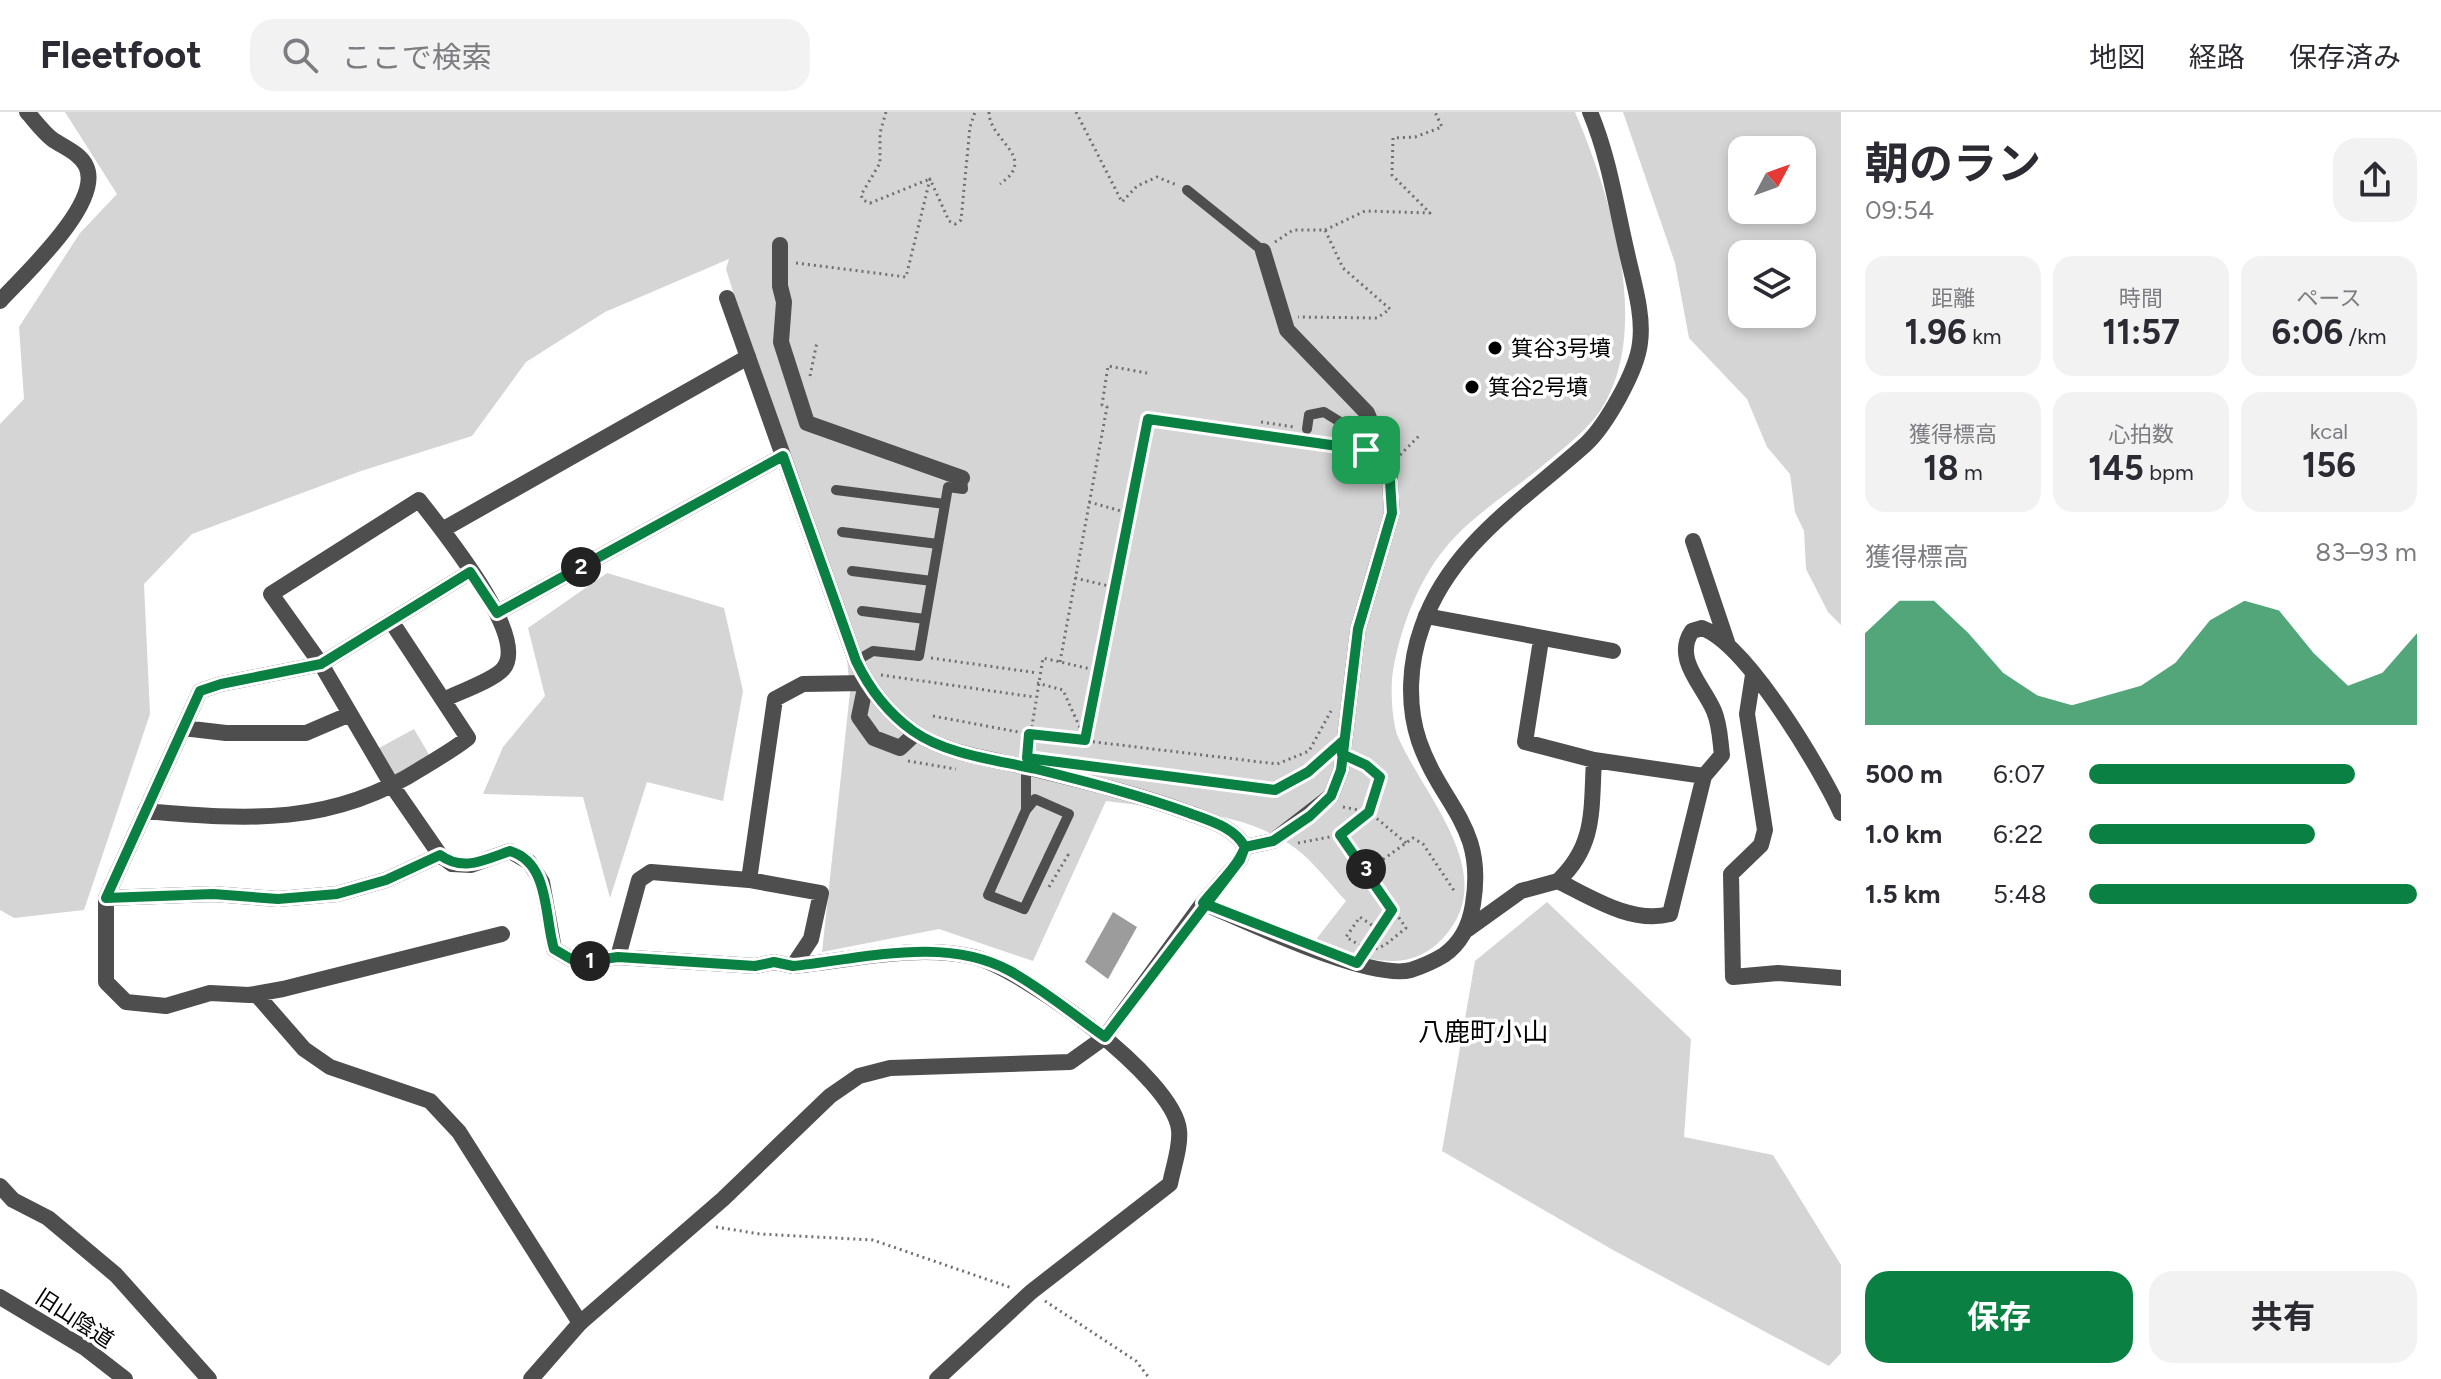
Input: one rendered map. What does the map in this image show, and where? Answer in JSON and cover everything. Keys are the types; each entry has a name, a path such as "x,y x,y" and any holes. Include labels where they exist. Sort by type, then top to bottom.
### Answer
{"street":[{"path":"0,301 61,233 80,208 88,187 87,167 77,155 50,138 27,112"},
{"path":"1468,929 1478,866 1469,832 1419,742 1412,709 1411,675 1426,616 1437,591 1484,531 1589,442 1603,423 1640,344 1637,291 1611,178 1590,112"},
{"path":"1245,847 1281,835 1324,802 1336,783 1358,629 1392,513 1390,474 1367,413 1287,330 1263,251"},
{"path":"780,253 784,302 781,342 807,423 962,478"},
{"path":"531,1379 580,1323 695,1224 830,1096 859,1076 890,1068 1070,1062 1105,1037 1203,903 1240,860 1245,847 1239,835 1200,817 1121,789 960,751 916,733 892,714 861,672 727,298"},
{"path":"442,530 748,357"},
{"path":"497,613 783,456"},
{"path":"443,700 503,670 510,654 508,636 497,613 419,500 271,594 321,664 348,715 440,855 452,864 471,865 510,851 521,855 542,882 554,949 571,959 590,961 618,957 755,966 774,962 793,966 918,951 974,957 1008,970 1105,1037 1158,1089 1172,1110 1179,1130 1170,1184 1031,1292 937,1379"},
{"path":"1693,541 1727,642 1824,777 1841,813"},
{"path":"470,572 321,664 200,691 106,898 106,982 126,1002 166,1006 210,993 256,994 502,934"},
{"path":"1426,616 1541,640 1613,651"},
{"path":"145,811 200,816 304,815 351,805 393,787 468,738 391,621"},
{"path":"1558,881 1609,906 1638,915 1652,919 1670,914 1704,776 1722,755 1719,727 1686,659 1685,641 1692,631 1702,628 1727,642"},
{"path":"1541,640 1525,742 1594,760 1704,776"},
{"path":"861,672 859,717 874,738 900,748 916,733"},
{"path":"749,880 775,699 803,684 861,672"},
{"path":"1753,675 1747,714 1765,830 1761,845 1731,874 1733,977 1778,973 1841,978"},
{"path":"183,728 306,733 348,715"},
{"path":"1203,903 1337,958 1372,968 1410,970 1444,954 1468,929 1521,891 1558,881 1578,862 1590,827 1594,760"},
{"path":"106,898 213,894 278,899 337,894 386,880 440,855"},
{"path":"618,957 639,880 651,872 749,880 821,893 811,939 793,966"},
{"path":"256,994 304,1049 330,1067 430,1101 459,1132 580,1323"},
{"path":"0,1186 13,1200 48,1218 116,1275 209,1379"},
{"name":"旧山陰道","path":"0,1297 85,1348 125,1379"}],"lane":[{"path":"1187,190 1263,251"},
{"path":"1307,429 1309,415 1324,412 1353,430 1366,450 1390,474"},
{"path":"861,672 873,651 919,656 948,487 963,489 962,478"},
{"path":"836,490 945,504"},
{"path":"842,532 938,544"},
{"path":"852,571 932,581"},
{"path":"862,611 925,619"},
{"path":"1026,767 1026,810 988,895 1024,909 1069,814 1035,799 1026,810"}],"path":[{"path":"886,112 880,133 880,163 861,195 863,200 870,203 930,179"},
{"path":"930,179 949,221 955,224 961,220 970,127 975,112"},
{"path":"989,112 992,127 1011,150 1015,165 1014,172 1000,184"},
{"path":"1076,112 1122,202 1137,186 1157,177 1187,190"},
{"path":"1263,251 1293,230 1325,230 1365,211 1430,213 1392,175 1393,138 1415,137 1442,127 1435,112"},
{"path":"780,253 906,277 930,179"},
{"path":"1283,316 1377,318 1390,309 1343,268 1325,230"},
{"path":"1060,662 1107,407 1102,405 1108,366 1147,373"},
{"path":"1085,740 1096,670 1148,419 1366,450"},
{"path":"1261,422 1307,429"},
{"path":"1390,474 1421,434"},
{"path":"1089,502 1128,514"},
{"path":"1075,578 1113,587"},
{"path":"919,656 1040,673"},
{"path":"1026,767 1034,697 1043,658 1096,670"},
{"path":"861,672 1034,697"},
{"path":"1037,683 1063,690 1085,740"},
{"path":"933,716 1029,734 1277,764 1309,751 1331,712 1334,698"},
{"path":"1083,764 1275,790 1342,748 1380,777 1369,812 1340,835 1293,844 1281,835"},
{"path":"1324,802 1369,812 1406,843"},
{"path":"1340,835 1406,928 1385,945 1363,954 1392,910"},
{"path":"1367,871 1413,838 1423,844 1455,892"},
{"path":"1366,949 1346,937 1360,917 1379,930"},
{"path":"695,1224 760,1234 873,1240 970,1276 1031,1292 1136,1361 1150,1379"}],"shaded area":[{"path":"65,112 1575,112 1601,182 1621,263 1625,304 1623,344 1615,381 1598,414 1571,442 1476,517 1444,550 1423,581 1407,617 1393,671 1392,704 1398,737 1439,810 1462,863 1465,888 1459,914 1443,938 1414,958 1381,961 1347,953 1314,942 1346,901 1295,848 1252,825 1228,818 1106,801 1033,961 939,929 822,952 850,692 847,658 726,269 729,259 605,312 526,362 472,436 361,471 192,534 144,584 150,714 84,910 14,918 0,910 0,424 24,399 19,327 80,233 117,194"},
{"path":"1623,112 1841,112 1841,625 1828,612 1806,569 1804,531 1795,512 1790,474 1767,447 1747,399 1689,338 1675,263"},
{"path":"607,573 724,608 743,691 723,801 647,782 610,898 583,797 483,794 503,747 545,696 528,628"},
{"path":"414,729 431,758 395,777 379,748"},
{"path":"1547,902 1691,1039 1684,1137 1773,1155 1841,1265 1841,1353 1829,1366 1613,1250 1442,1151 1475,961"},
{"path":"1113,912 1137,927 1108,979 1085,962"}],"place":[{"name":"箕谷3号墳","path":"1495,348"},
{"name":"箕谷2号墳","path":"1472,387"}],"district":[{"name":"八鹿町小山","path":"1483,1032"}],"route":[{"path":"1366,450 1148,419 1096,670 1085,740 1029,734 1027,758 1275,790 1308,772 1327,758 1343,741 1342,754 1366,765 1380,777 1369,812 1340,835 1392,910 1357,963 1337,958 1203,903 1223,879 1240,860 1245,847 1239,835 1213,822 1121,789 960,751 916,733 892,714 866,683 856,661 783,456 497,613 470,572 321,664 200,691 151,792 106,898 213,894 278,899 337,894 386,880 440,855 452,864 471,865 510,851 529,862 542,882 554,949 571,959 688,959 755,966 774,962 793,966 918,951 974,957 1008,970 1105,1037 1203,903 1240,860 1245,847 1273,841 1310,816 1331,796 1341,770 1342,754 1343,734 1358,629 1392,513 1390,481 1366,450"}]}
